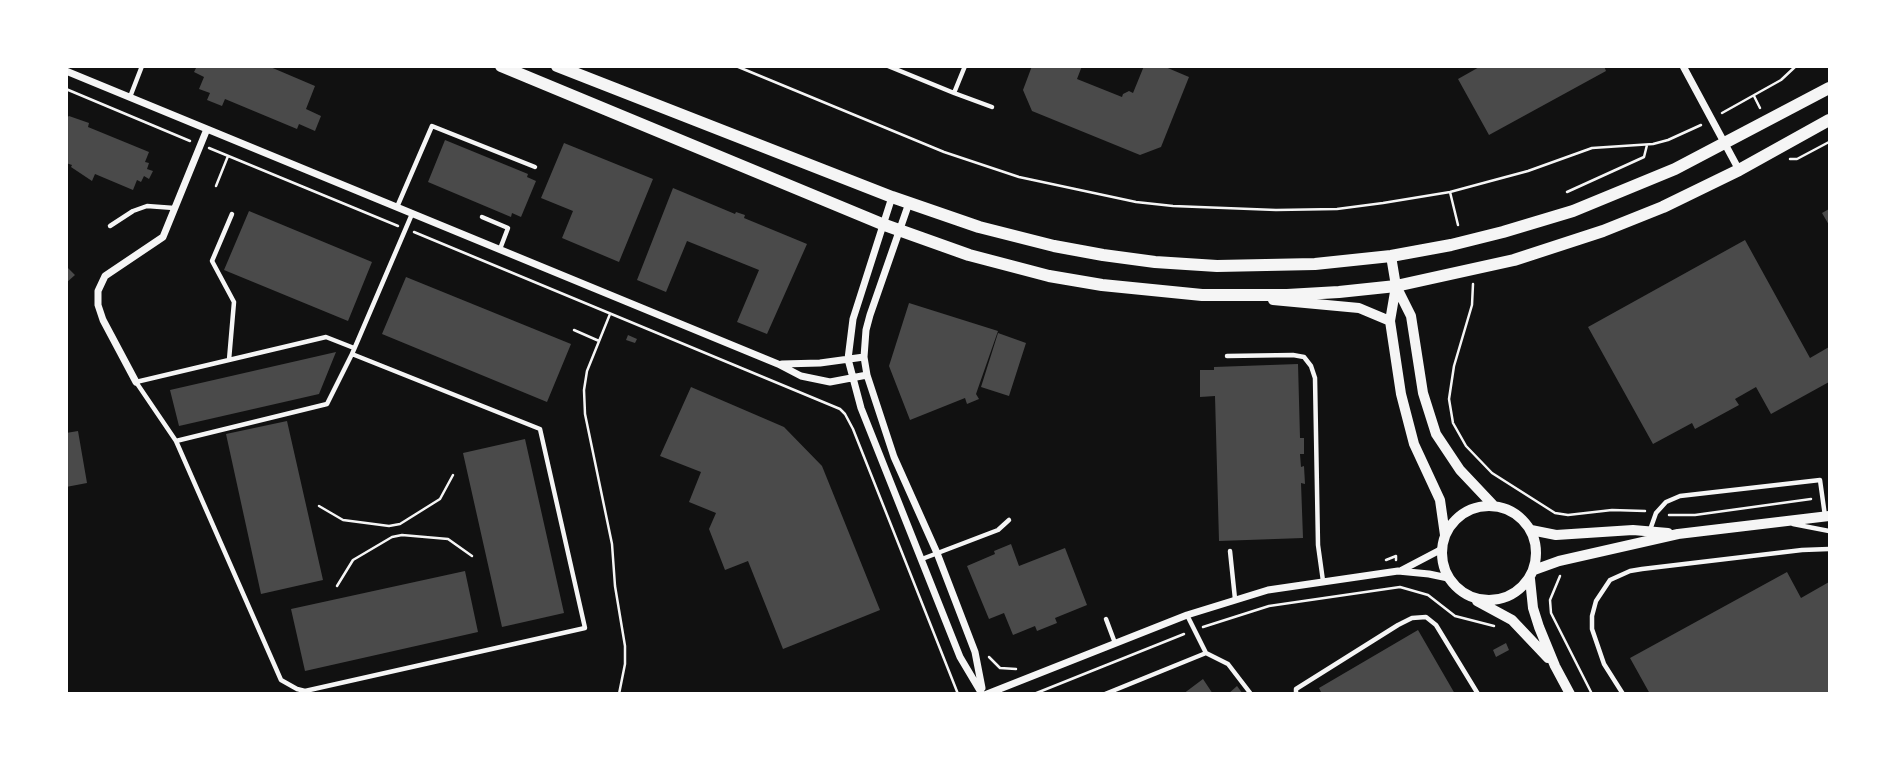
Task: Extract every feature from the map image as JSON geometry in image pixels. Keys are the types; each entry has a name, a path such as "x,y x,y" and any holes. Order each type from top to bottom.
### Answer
{"main road":[{"path":"501,66 882,224 969,255 1049,276 1155,292 1236,296 1339,292 1396,286 1469,271 1554,248 1663,207 1739,170 1829,120"},
{"path":"557,66 892,197 979,227 1054,246 1155,262 1265,267 1391,256 1451,245 1573,211 1675,169 1829,88"}],"street":[{"path":"1683,66 1739,170"},
{"path":"66,71 808,378 831,382 867,375"},
{"path":"136,382 103,320 98,305 98,291 105,276 163,237 207,129"},
{"path":"892,197 853,319 848,359 851,379 960,657 984,694"},
{"path":"909,203 870,315 864,357 867,375 894,457 937,553 975,652 984,694"},
{"path":"1391,256 1396,286 1411,316 1423,393 1436,434 1460,470 1494,506"},
{"path":"1396,286 1390,321 1406,419 1423,467 1440,500 1445,535 1443,562 1448,578 1457,588 1512,620 1555,666"},
{"path":"1236,296 1359,308 1390,321"},
{"path":"778,364 798,365 864,357"},
{"path":"1445,535 1463,513 1483,506 1511,511 1531,530 1537,554 1532,574 1533,608 1555,666 1570,694"},
{"path":"1471,597 1483,601 1508,597 1518,592 1532,574 1559,561 1649,536 1827,516"},
{"path":"1531,530 1556,536 1633,530 1649,536"},
{"path":"1398,571 1442,549"},
{"path":"984,694 1187,615 1268,590 1398,571 1429,573 1448,578"}],"lane":[{"path":"131,97 142,66"},
{"path":"888,66 992,107"},
{"path":"954,93 965,66"},
{"path":"397,207 432,126 535,167"},
{"path":"110,226 132,211 147,206 174,208"},
{"path":"176,441 327,404 352,354 413,213"},
{"path":"229,360 234,302 212,261 232,214"},
{"path":"482,218 508,228 500,249"},
{"path":"352,354 540,429 585,628 305,691 281,680 176,441 136,382 326,337 354,348"},
{"path":"1227,356 1293,355 1304,357 1311,366 1315,378 1318,545 1323,581"},
{"path":"1649,536 1656,513 1666,502 1680,496 1820,480 1827,516"},
{"path":"921,559 998,530 1009,520"},
{"path":"1782,521 1829,531"},
{"path":"1623,694 1604,664 1592,629 1596,601 1610,580 1642,569 1802,550 1829,550"},
{"path":"1230,551 1235,599"},
{"path":"1187,615 1206,653 1228,664 1251,694"},
{"path":"1296,694 1296,689 1398,625 1412,618 1426,617 1436,625 1478,694"},
{"path":"1105,619 1115,644"},
{"path":"1105,694 1206,653"}],"path":[{"path":"736,66 944,152 1019,177 1136,202 1218,209 1337,209 1450,192 1528,171 1592,148 1668,140 1781,80 1796,66"},
{"path":"66,89 832,405 845,414 958,694"},
{"path":"1567,192 1644,158 1647,144"},
{"path":"216,186 228,156"},
{"path":"1450,192 1458,225"},
{"path":"1472,281 1472,305 1454,366 1449,399 1454,423 1466,446 1492,473 1555,513 1568,515 1630,510 1695,515 1823,498"},
{"path":"610,314 587,371 584,390 585,414 612,544 615,586 625,646 625,664 619,694"},
{"path":"574,330 599,341"},
{"path":"319,506 343,520 389,526 400,524 440,499 453,475"},
{"path":"400,524 402,535"},
{"path":"389,526 392,537"},
{"path":"337,586 353,560 392,537 402,535 448,539 472,556"},
{"path":"1559,561 1560,576 1550,600 1554,621 1592,694"},
{"path":"985,648 996,666 1006,670 1024,665 1034,693 1195,630 1269,607 1400,587 1428,595 1455,616 1469,621 1495,626 1512,620"},
{"path":"1533,608 1550,600"}],"building":[{"path":"197,66 268,66 315,86 306,109 321,116 315,131 299,124 297,129 225,99 222,106 207,100 210,93 199,89 204,77 194,72"},
{"path":"1032,66 1082,66 1077,79 1122,97 1129,91 1133,93 1144,66 1163,66 1189,77 1161,147 1140,155 1032,111 1023,90"},
{"path":"1481,66 1604,66 1606,71 1489,135 1458,79"},
{"path":"69,116 89,123 88,127 149,152 145,162 149,163 147,169 153,171 149,179 144,176 141,182 137,180 133,190 95,174 92,181 71,167 72,165 66,163 66,118"},
{"path":"445,140 528,174 527,177 536,181 521,217 512,213 511,217 428,182"},
{"path":"564,143 653,179 619,262 562,238 573,211 541,198"},
{"path":"673,188 735,214 745,215 744,218 807,244 767,334 737,322 759,270 687,241 666,292 637,280"},
{"path":"1829,209 1829,225 1822,213"},
{"path":"249,211 372,262 348,321 224,270"},
{"path":"1745,240 1810,358 1829,347 1829,382 1771,414 1756,387 1735,399 1739,405 1695,429 1692,423 1653,444 1588,327"},
{"path":"66,266 75,275 66,283"},
{"path":"406,277 571,344 547,402 382,334"},
{"path":"909,303 998,331 976,394 979,399 967,404 965,398 910,420 889,366"},
{"path":"998,333 1026,343 1009,396 981,387"},
{"path":"628,335 637,339 635,343 626,340"},
{"path":"336,352 319,394 179,426 170,390"},
{"path":"1298,364 1300,438 1304,438 1304,454 1300,454 1305,484 1301,483 1303,538 1219,541 1215,396 1200,397 1200,370 1214,370 1214,367"},
{"path":"691,387 784,427 822,466 880,610 783,649 748,561 725,570 709,529 716,513 689,502 701,472 660,456"},
{"path":"287,421 323,580 261,594 226,434"},
{"path":"78,431 87,483 66,487 66,433"},
{"path":"525,439 564,613 502,627 463,453"},
{"path":"1011,544 1019,566 1065,548 1087,605 1055,618 1057,623 1037,631 1035,626 1013,635 1004,613 989,619 967,566"},
{"path":"465,571 478,632 305,671 291,609"},
{"path":"1787,572 1801,598 1829,582 1829,694 1650,694 1630,658"},
{"path":"1418,630 1455,694 1322,694 1319,688"},
{"path":"1506,643 1509,650 1496,657 1493,650"},
{"path":"1203,679 1213,694 1183,694"},
{"path":"1237,686 1243,694 1228,694"}]}
